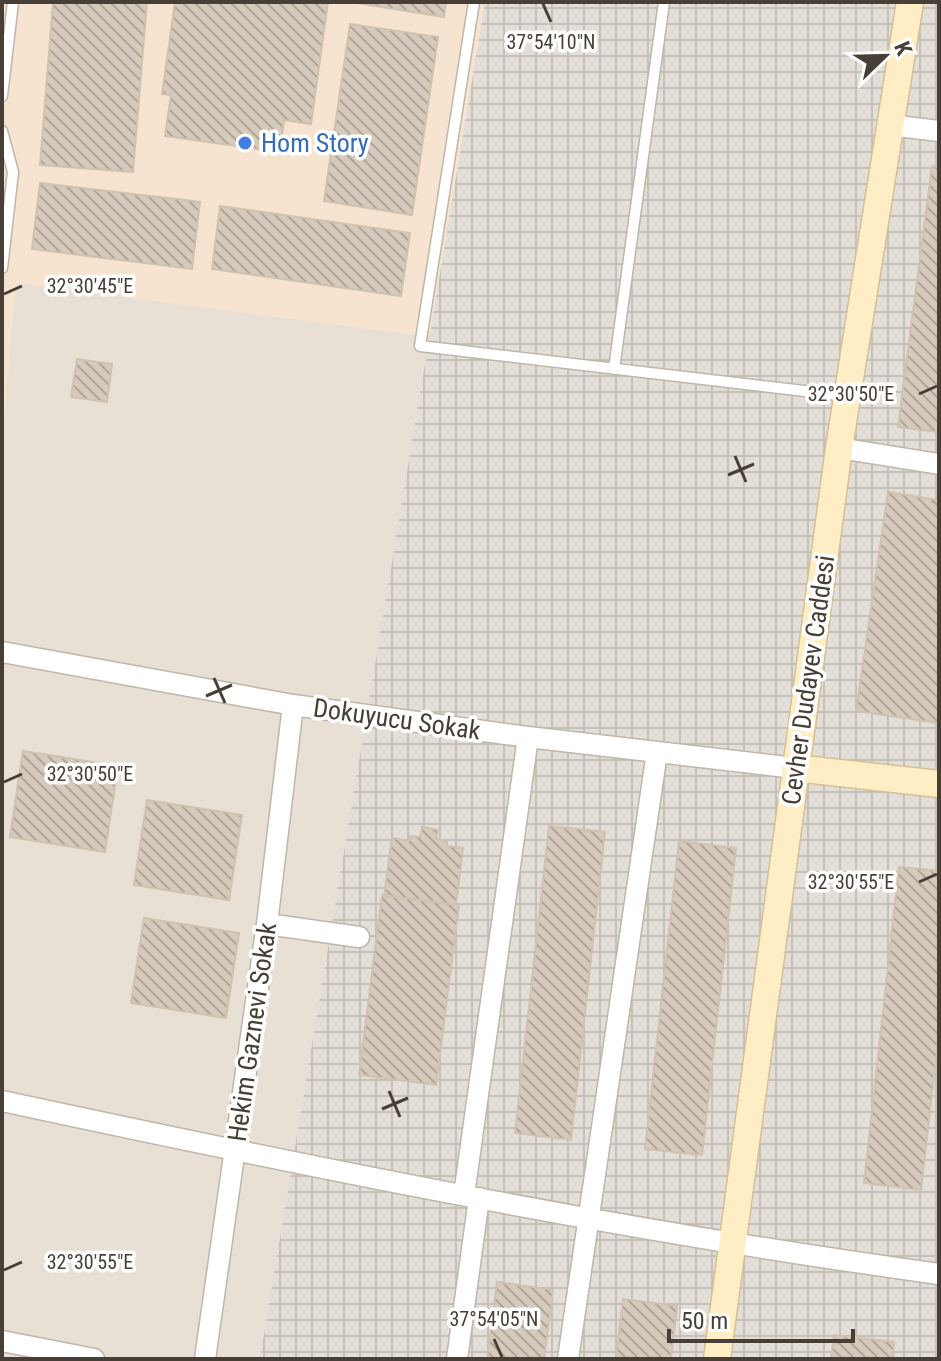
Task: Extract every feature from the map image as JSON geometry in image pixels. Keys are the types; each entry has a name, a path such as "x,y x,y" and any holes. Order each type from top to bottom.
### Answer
{"street":[{"name":"Cevher Dudayev Caddesi","path":"717,1359 839,448 910,2"},
{"path":"889,125 939,131"},
{"path":"839,448 939,464"},
{"name":"Dokuyucu Sokak","path":"2,652 293,705 528,737 795,768"},
{"name":"Hekim Gaznevi Sokak","path":"205,1359 267,924 293,705"},
{"path":"457,1359 472,1196 528,737"},
{"path":"568,1359 657,752"},
{"path":"795,768 939,784"},
{"path":"267,924 359,937"},
{"path":"2,1101 236,1152 731,1246 939,1274"},
{"path":"2,1341 94,1359"}],"lane":[{"path":"2,96 13,2"},
{"path":"474,2 420,346 847,396"},
{"path":"614,369 664,2"},
{"path":"2,134 13,172 2,268"}],"shaded area":[{"path":"2,2 939,2 939,1359 2,1359"},
{"name":"Hom Story","path":"2,2 485,2 430,337 16,283 2,444"},
{"path":"485,2 939,2 939,1359 260,1359"}],"building":[{"path":"53,2 147,2 133,172 40,165"},
{"path":"175,2 328,2 311,124 284,120 280,152 165,136 171,95 162,94"},
{"path":"351,2 446,2 444,17"},
{"path":"350,24 438,37 412,215 324,201"},
{"path":"932,166 939,167 939,432 898,427"},
{"path":"40,183 200,202 192,269 32,249"},
{"path":"220,206 410,233 401,296 212,269"},
{"path":"77,359 112,364 107,402 71,397"},
{"path":"888,492 939,500 939,723 856,711"},
{"path":"23,751 118,766 105,852 10,837"},
{"path":"147,800 242,815 229,900 134,885"},
{"path":"549,826 605,832 571,1140 515,1133"},
{"path":"422,827 438,830 436,839 447,841 447,846 463,848 456,905 384,896 392,838 409,841 410,836 420,837"},
{"path":"679,841 736,848 702,1155 645,1149"},
{"path":"899,867 939,871 939,1032 921,1190 864,1183"},
{"path":"382,895 459,905 436,1085 359,1075"},
{"path":"144,918 239,933 226,1018 131,1003"},
{"path":"497,1282 553,1290 544,1359 487,1359"},
{"path":"623,1299 677,1306 671,1359 616,1359"},
{"path":"834,1335 894,1342 893,1359 831,1359"}],"place":[{"name":"Hom Story","path":"245,143"}]}
